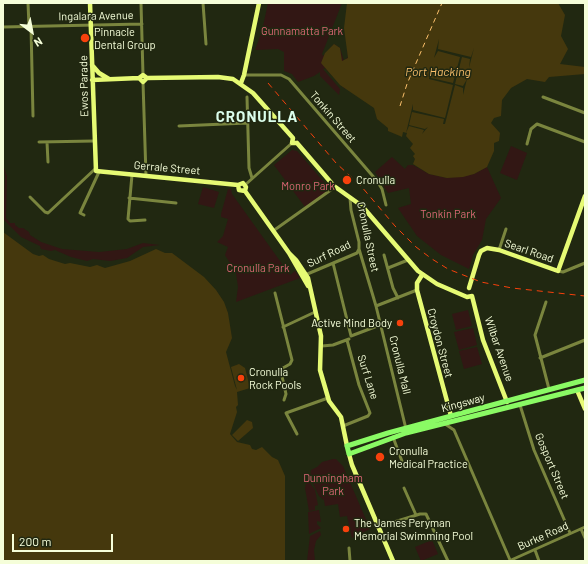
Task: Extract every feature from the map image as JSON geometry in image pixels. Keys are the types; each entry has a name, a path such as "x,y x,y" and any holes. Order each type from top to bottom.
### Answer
{"main road":[{"name":"Kingsway","path":"347,446 585,380"},
{"name":"Kingsway","path":"349,454 393,437 585,388"},
{"path":"549,390 551,396"},
{"name":"Wilbar Avenue","path":"507,402 509,408"},
{"path":"434,426 451,416 468,418"},
{"path":"359,443 359,448 365,448"},
{"path":"347,446 349,454"}],"street":[{"path":"28,3 33,116"},
{"name":"Ewos Parade","path":"90,3 94,141 97,171"},
{"path":"141,3 146,177"},
{"path":"203,3 206,44"},
{"path":"92,80 218,77 233,79 241,83 259,3"},
{"name":"Ingalara Avenue","path":"3,27 142,24"},
{"path":"92,65 97,71 108,79"},
{"name":"Tonkin Street","path":"244,75 281,75 289,79 377,181 382,189 386,205"},
{"name":"Cronulla Street","path":"241,83 257,96 294,142 335,187 350,198 351,210 359,242 359,249 376,306"},
{"path":"247,97 249,168 252,178"},
{"path":"543,97 585,113"},
{"path":"179,126 247,124"},
{"path":"527,144 531,129 537,124 585,142"},
{"path":"39,142 94,141"},
{"path":"47,142 48,162"},
{"path":"294,142 245,184 245,191 305,275 320,332 322,346 320,366 328,398 340,415 347,446"},
{"path":"30,197 45,212 49,212 97,171"},
{"path":"84,215 80,213 97,171"},
{"name":"Gerrale Street","path":"97,171 132,176 238,185 242,183 245,184"},
{"path":"132,176 128,220 145,220"},
{"path":"238,185 239,190 245,191"},
{"path":"273,231 335,187"},
{"path":"558,271 585,196"},
{"path":"129,198 176,203"},
{"path":"350,198 362,206 420,273 456,292 464,293 468,297 472,296"},
{"path":"499,250 506,229"},
{"name":"Searl Road","path":"469,288 480,252 489,247 563,272 585,263"},
{"name":"Surf Road","path":"305,275 357,253 359,249"},
{"path":"384,255 398,298"},
{"path":"388,268 408,260"},
{"path":"333,263 351,336"},
{"path":"376,306 417,290 417,283 420,273"},
{"path":"464,293 469,288"},
{"name":"Wilbar Avenue","path":"469,288 472,291 483,340 507,402"},
{"name":"Croydon Street","path":"417,290 451,416"},
{"path":"275,294 292,360 290,364 281,370 286,394 284,400"},
{"path":"546,302 535,336 549,390"},
{"name":"Cronulla Mall","path":"376,306 406,429"},
{"path":"283,327 315,312"},
{"path":"322,346 333,345 347,340 351,336 380,325"},
{"name":"Surf Lane","path":"343,426 368,416 370,413 359,385 347,340"},
{"path":"540,358 585,340"},
{"path":"577,390 585,409"},
{"path":"297,434 286,413 328,398"},
{"name":"Gosport Street","path":"520,405 532,446 570,534"},
{"path":"455,421 454,430 510,561"},
{"path":"445,424 454,430"},
{"path":"393,437 403,464"},
{"path":"349,454 352,465 393,561"},
{"path":"404,488 416,515"},
{"path":"378,527 416,515 425,514 428,516 448,561"},
{"name":"Burke Road","path":"510,561 585,527"},
{"path":"581,529 585,538"},
{"path":"349,548 350,561"},
{"path":"535,550 540,561"}],"green space":[{"name":"Gunnamatta Park","path":"268,3 342,3 322,54 323,56 334,44 340,48 344,61 348,57 347,49 353,50 345,89 325,68 323,69 340,89 339,95 320,76 320,72 298,82 292,74 284,71 284,52 278,49 255,50 262,31"},
{"path":"511,146 527,153 517,180 500,173"},
{"name":"Monro Park","path":"292,150 297,151 330,189 305,207 274,165"},
{"name":"Tonkin Park","path":"392,157 405,169 408,165 413,165 429,174 447,178 474,174 487,167 501,198 486,219 482,240 473,255 469,269 441,255 417,236 398,208 411,204 409,188 388,193 375,172"},
{"path":"3,164 7,176 6,218 10,223 15,223 15,225 19,228 23,228 29,232 30,235 41,242 62,249 99,252 127,249 143,243 160,245 143,247 127,258 110,261 93,259 87,261 71,257 55,250 51,251 41,249 40,246 21,237 3,219 5,176"},
{"path":"203,187 219,192 214,208 198,204"},
{"name":"Cronulla Park","path":"228,189 231,189 232,194 290,275 295,271 300,278 236,302 238,287 236,273 225,255 228,247 217,242 223,236 228,219 221,217 221,214"},
{"path":"468,310 472,326 456,330 452,314"},
{"path":"473,328 477,345 459,350 454,332"},
{"path":"477,347 482,364 464,369 459,351"},
{"name":"Dunningham Park","path":"336,459 343,466 370,529 352,538 347,516 340,517 338,504 325,506 324,500 319,496 310,477 311,470 322,462"},
{"path":"307,479 315,490 318,505 315,506 315,510 309,511 305,488"},
{"path":"319,510 321,522 317,521 317,524 321,528 309,534 308,512"},
{"path":"320,531 321,535 316,541 314,550 315,561 307,561 310,536"},
{"path":"432,540 438,554 421,561 415,547"}],"water":[{"name":"Port Hacking","path":"347,3 558,3 565,15 561,36 568,49 560,64 585,67 585,74 549,77 545,82 527,79 511,88 502,100 501,116 494,118 491,123 500,133 499,141 494,143 494,151 487,167 474,174 463,177 447,178 429,174 413,164 415,159 413,156 415,154 410,148 413,144 406,136 407,133 403,132 402,137 388,131 388,128 377,119 374,108 340,85 321,63 325,53 334,44 340,48 342,61 348,58 344,28"},
{"path":"3,232 33,254 39,256 43,255 49,259 65,264 70,263 90,267 97,265 105,268 130,261 156,249 165,253 172,253 204,277 216,290 224,302 228,313 232,338 226,352 235,386 237,390 231,367 239,364 245,368 250,388 237,392 237,412 230,434 237,442 250,445 252,449 256,450 262,447 272,457 278,460 285,476 285,561 3,561"},
{"name":"Cronulla Rock Pools","path":"247,420 252,422 253,428 238,441 232,435"}],"pier":[{"path":"439,39 438,49 471,57 474,48 469,68 470,59 462,57 455,84 463,86 467,79 463,95 463,88 455,85 445,124 443,124 444,119 412,112 409,125 425,129 428,127 422,134 424,130 409,126 406,133 413,104 413,110 445,118 453,85 429,79 431,70 431,78 453,83 460,57 438,51 434,58"}],"ferry route":[{"path":"400,106 407,84 442,3"}],"railway":[{"path":"268,83 336,163 361,186 395,226 416,247 432,259 448,269 481,282 512,288 585,296"}],"place":[{"name":"Pinnacle Dental Group","path":"85,38"},
{"name":"Cronulla","path":"347,180"},
{"name":"Active Mind Body","path":"400,323"},
{"name":"Cronulla Rock Pools","path":"241,378"},
{"name":"Cronulla Medical Practice","path":"380,457"},
{"name":"The James Peryman Memorial Swimming Pool","path":"346,529"}],"district":[{"name":"CRONULLA","path":"257,117"}]}
